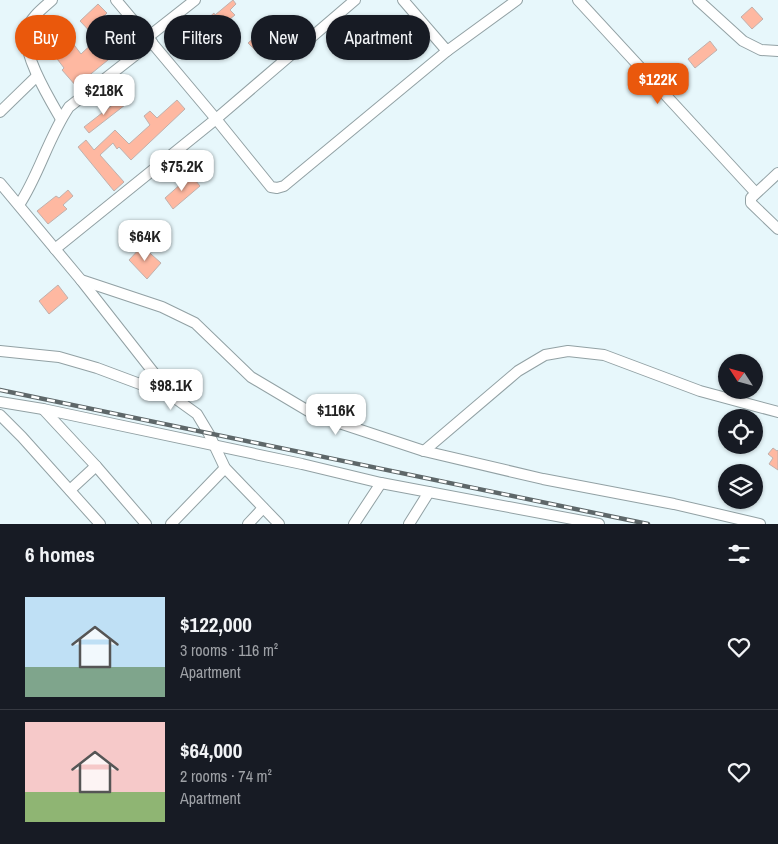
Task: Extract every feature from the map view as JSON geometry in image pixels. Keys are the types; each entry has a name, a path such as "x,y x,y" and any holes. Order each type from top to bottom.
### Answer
{"street":[{"path":"52,0 37,13 27,28 25,39 37,76 61,119"},
{"path":"116,0 129,15"},
{"path":"154,36 195,0"},
{"path":"55,249 216,119 356,0"},
{"path":"403,0 448,51"},
{"path":"154,44 271,187 277,188 284,186 448,51 517,0"},
{"path":"578,0 755,192"},
{"path":"698,0 743,41 761,50 778,51"},
{"path":"19,205 27,193 61,119 69,107 125,60"},
{"path":"0,112 37,76"},
{"path":"778,172 755,192 751,198 752,203 778,229"},
{"path":"0,183 81,280 172,396"},
{"path":"81,280 162,307 195,323 251,377 315,415 424,451 543,479 674,504 760,524"},
{"path":"0,351 59,357 97,368 172,396 197,414 225,468 279,524"},
{"path":"424,451 518,371 545,355 568,351 604,355 700,392 778,412"},
{"path":"0,402 43,409 381,483 599,524"},
{"path":"43,409 146,524"},
{"path":"0,415 100,524"},
{"path":"70,490 96,466"},
{"path":"171,524 225,468"},
{"path":"354,524 381,483"},
{"path":"409,524 429,492"},
{"path":"248,524 263,508"}],"building":[{"path":"233,0 236,4 230,10 235,15 215,15"},
{"path":"98,4 107,13 105,15 86,15"},
{"path":"752,7 763,19 752,29 741,17"},
{"path":"86,15 86,27 80,21"},
{"path":"710,41 717,50 695,68 688,59"},
{"path":"76,47 81,54 86,49 86,60 108,60 76,86 62,70 64,68 58,60 76,60"},
{"path":"120,99 125,105 89,133 84,127"},
{"path":"177,100 185,109 131,160 119,147 117,149 113,143 100,155 124,182 114,191 78,147 86,140 94,150 115,130 129,144 150,125 144,116 150,111 157,118"},
{"path":"191,175 200,186 173,209 165,198"},
{"path":"68,190 73,196 63,205 67,209 48,224 37,211 56,196 59,198"},
{"path":"142,246 161,263 147,279 129,260"},
{"path":"58,285 68,298 49,314 39,301"},
{"path":"773,448 778,450 778,470 769,464 773,458 768,454"}],"railway":[{"path":"0,390 648,524"}]}
